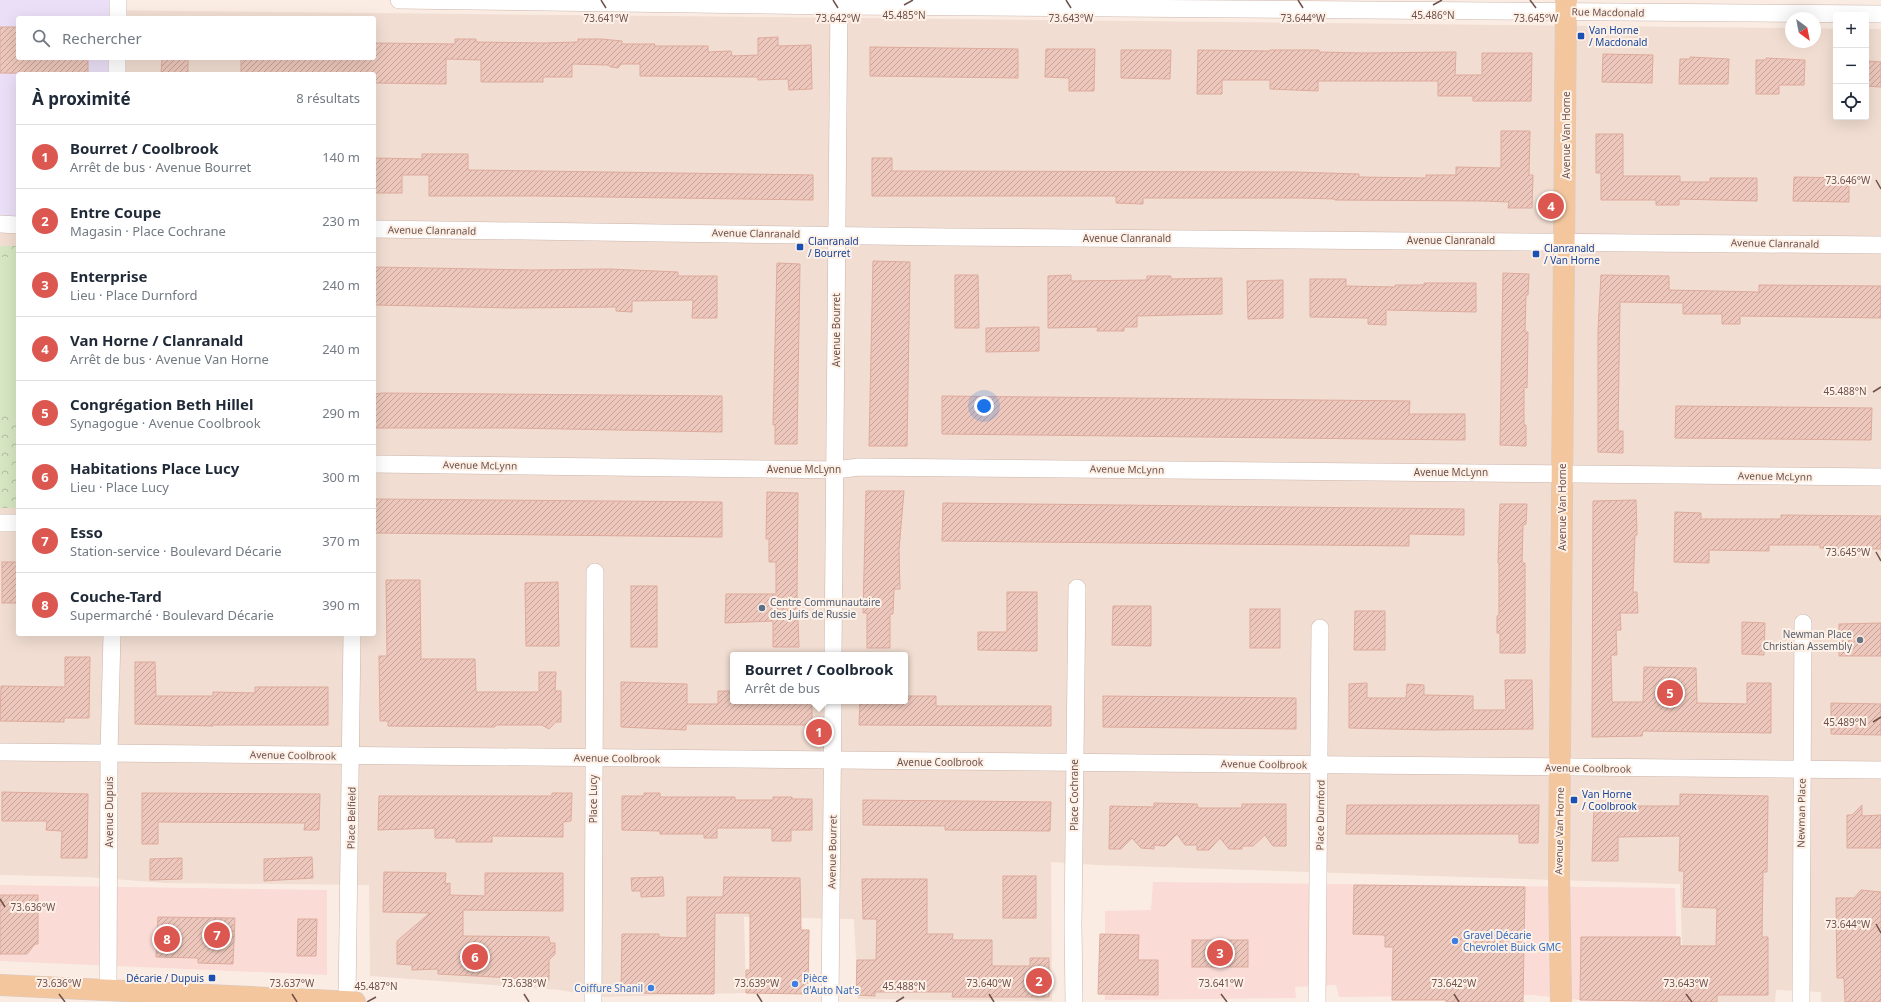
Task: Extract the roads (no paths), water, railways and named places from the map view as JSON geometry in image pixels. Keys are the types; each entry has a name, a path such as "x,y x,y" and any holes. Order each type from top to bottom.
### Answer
{"main road":[{"name":"Avenue Van Horne","path":"1560,1002 1559,875 1566,6"},
{"path":"0,985 355,1002"}],"street":[{"path":"118,0 118,16"},
{"name":"Rue Macdonald","path":"399,0 1566,6 1881,14"},
{"name":"Avenue Bourret","path":"833,652 836,470 839,3"},
{"path":"117,60 117,72"},
{"path":"0,224 16,225"},
{"name":"Avenue Clanranald","path":"376,229 955,237 1881,244"},
{"name":"Avenue McLynn","path":"376,464 836,470 859,467 1881,477"},
{"path":"0,523 16,523"},
{"name":"Place Lucy","path":"593,1002 595,572"},
{"name":"Place Cochrane","path":"1074,1002 1076,588"},
{"name":"Newman Place","path":"1801,1002 1803,623"},
{"name":"Place Durnford","path":"1317,1002 1320,628"},
{"name":"Avenue Dupuis","path":"108,989 109,753 112,636"},
{"name":"Place Belfield","path":"347,1002 352,636"},
{"name":"Avenue Bourret","path":"830,1002 833,704"},
{"name":"Avenue Coolbrook","path":"0,752 1881,770"}],"place":[{"name":"Van Horne / Macdonald","path":"1581,36"},
{"name":"Van Horne / Clanranald","path":"1551,206"},
{"name":"Clanranald / Bourret","path":"800,247"},
{"name":"Clanranald / Van Horne","path":"1536,254"},
{"name":"Centre Communautaire des Juifs de Russie","path":"762,608"},
{"name":"Newman Place Christian Assembly","path":"1860,640"},
{"name":"Congrégation Beth Hillel","path":"1670,693"},
{"name":"Bourret / Coolbrook","path":"819,732"},
{"name":"Van Horne / Coolbrook","path":"1574,800"},
{"name":"Esso","path":"217,935"},
{"name":"Couche-Tard","path":"167,939"},
{"name":"Gravel Décarie Chevrolet Buick GMC","path":"1455,941"},
{"name":"Enterprise","path":"1220,953"},
{"name":"Habitations Place Lucy","path":"475,957"},
{"name":"Décarie / Dupuis","path":"212,978"},
{"name":"Entre Coupe","path":"1039,981"},
{"name":"Pièce d'Auto Nat's","path":"795,984"},
{"name":"Coiffure Shanil","path":"651,988"}]}
